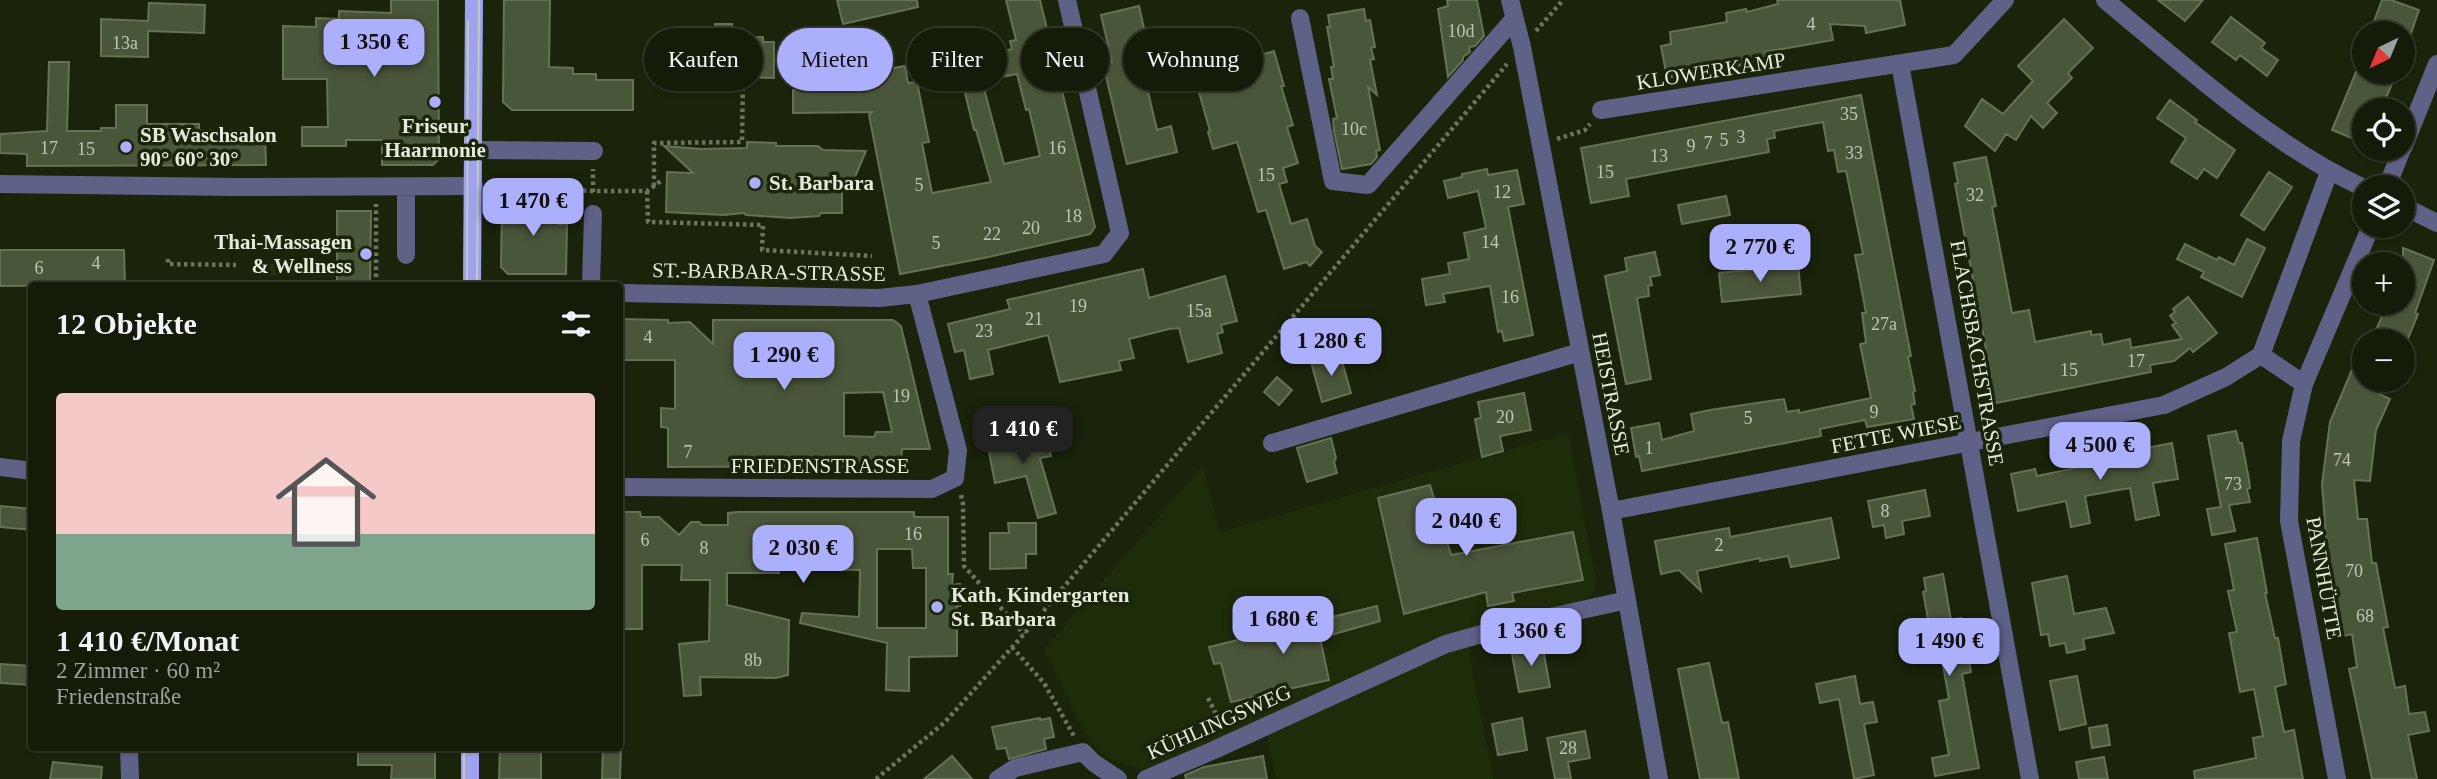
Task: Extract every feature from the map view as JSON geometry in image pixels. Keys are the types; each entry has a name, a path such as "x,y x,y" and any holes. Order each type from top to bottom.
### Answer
{"main road":[{"path":"472,282 474,0"},
{"path":"470,751 470,779"}],"street":[{"name":"ST.-BARBARA-STRASSE","path":"623,293 879,298 917,294 1104,254 1121,233 1067,0"},
{"name":"HEISTRASSE","path":"1510,0 1522,47 1611,511 1659,779"},
{"path":"1900,64 1954,55 2005,0"},
{"path":"2105,0 2234,105 2329,172 2352,183"},
{"path":"1300,18 1333,181 1368,185 1514,19"},
{"name":"KLOWERKAMP","path":"1601,110 1900,64"},
{"name":"FLACHSBACHSTRASSE","path":"1900,64 2030,779"},
{"path":"2415,118 2437,64"},
{"path":"473,150 594,151"},
{"path":"2304,384 2261,355 2329,172"},
{"path":"0,184 474,186"},
{"path":"406,187 406,255"},
{"path":"2415,212 2437,223"},
{"path":"591,282 593,214"},
{"name":"PANNHÜTTE","path":"2337,779 2288,521 2291,441 2304,384 2366,238"},
{"path":"917,294 958,450 956,478"},
{"path":"1272,443 1580,352"},
{"name":"FETTE WIESE","path":"1611,511 2164,405 2226,377 2261,355"},
{"path":"0,467 28,470"},
{"name":"FRIEDENSTRASSE","path":"623,487 932,489 956,478"},
{"name":"KÜHLINGSWEG","path":"1146,779 1446,644 1510,626 1627,600"},
{"path":"130,751 130,779"},
{"path":"998,779 1015,768 1083,752 1118,779"}],"path":[{"path":"876,779 945,722 1024,634 1563,0"},
{"path":"654,186 653,143 741,142 743,91"},
{"path":"1540,144 1585,130 1601,110"},
{"path":"593,214 594,151"},
{"path":"474,186 647,191 662,181"},
{"path":"647,191 648,222 762,225 762,250 872,256"},
{"path":"373,282 376,204"},
{"path":"168,259 168,264 236,265"},
{"path":"956,478 963,504 964,566 1024,634"},
{"path":"1012,647 1044,682 1083,752"},
{"path":"1208,698 1230,743"}],"shaded area":[{"path":"337,263 337,277 249,274 252,264"},
{"path":"1568,433 1596,580 1593,593 1581,601 1465,632 1493,779 1276,779 1267,733 1145,768 1125,765 1109,758 1096,748 1085,734 1044,650 1203,465 1220,532"}],"building":[{"path":"391,0 438,0 439,159 433,165 382,165 382,140 346,140 346,146 302,146 302,127 328,127 327,79 283,79 283,26 316,27 316,18 339,19 339,11 391,13"},
{"path":"504,0 550,0 549,67 573,68 573,74 596,74 596,80 633,80 633,110 512,110 503,102"},
{"path":"837,0 917,0 918,7 843,24"},
{"path":"1006,0 1040,0 1047,28 1021,28 1021,90 1017,74 1007,76 1007,50 1012,49 1010,41 1016,40"},
{"path":"1447,0 1477,0 1484,36 1475,46 1469,47 1470,52 1448,77 1438,9 1448,6"},
{"path":"1777,0 1900,0 1905,25 1866,33 1865,26 1830,24 1833,40 1765,52 1766,60 1736,66 1735,62 1667,78 1661,46 1671,44 1670,32 1727,22 1726,13 1746,9 1747,12 1778,4"},
{"path":"2158,0 2203,0 2185,21"},
{"path":"2382,0 2391,0 2419,10 2415,22 2374,21"},
{"path":"149,3 205,5 204,33 148,31 148,57 101,56 101,19 148,21"},
{"path":"1139,6 1144,28 1123,28 1123,91 1148,91 1157,130 1171,126 1177,152 1127,164 1109,89 1109,63 1112,62 1109,28 1104,28 1101,15"},
{"path":"1364,9 1366,21 1370,20 1375,47 1371,48 1374,59 1370,60 1377,95 1368,87 1380,150 1376,151 1377,157 1371,164 1342,169 1334,131 1333,119 1337,118 1329,79 1333,79 1331,67 1334,67 1327,27 1330,27 1328,15"},
{"path":"2231,17 2265,43 2261,48 2278,60 2267,76 2240,55 2236,60 2212,42"},
{"path":"2064,19 2093,48 2068,73 2072,78 2047,103 2057,113 2043,128 2031,116 2016,140 2006,134 1995,151 1965,126 1982,99 2003,114 2033,81 2018,66"},
{"path":"715,24 732,24 732,28 715,28"},
{"path":"763,42 774,42 774,78 763,78"},
{"path":"1274,51 1293,125 1287,127 1298,163 1283,168 1287,182 1279,184 1291,224 1307,219 1315,246 1322,252 1310,266 1306,262 1284,269 1266,210 1258,212 1237,142 1213,149 1199,91 1263,91 1263,54"},
{"path":"49,62 69,62 67,131 116,128 116,105 147,105 147,124 199,124 199,130 265,130 266,165 27,166 27,154 0,153 0,134 47,131"},
{"path":"905,66 907,91 919,91 929,142 922,143 932,193 991,182 965,91 985,91 1004,164 1040,156 1029,109 1026,110 1021,91 1062,91 1095,227 1090,234 900,274 869,115 872,112 793,113 793,91 893,91 893,68"},
{"path":"2352,82 2352,84 2392,84 2386,98 2352,98 2352,138 2332,130"},
{"path":"1861,95 1911,356 1908,357 1915,391 1915,404 1911,405 1914,419 1867,427 1865,420 1820,429 1821,436 1642,471 1639,456 1636,457 1631,428 1659,423 1662,440 1694,431 1691,414 1710,410 1784,399 1787,412 1799,410 1799,413 1871,398 1860,344 1866,343 1862,313 1866,313 1855,255 1863,254 1846,171 1838,172 1834,150 1828,151 1823,122 1774,131 1775,138 1767,139 1769,152 1626,179 1629,196 1591,203 1581,148"},
{"path":"2170,100 2197,120 2195,122 2235,150 2217,178 2204,169 2197,179 2171,162 2186,138 2157,118"},
{"name":"St. Barbara","path":"747,142 776,143 776,146 818,146 823,150 866,151 850,189 842,185 842,213 790,218 744,213 724,215 666,212 667,172 693,173 664,146 701,149 747,148"},
{"path":"1986,157 1996,206 1992,207 2012,313 2029,310 2035,342 2091,331 2091,335 2101,334 2103,345 2130,339 2131,348 2182,339 2172,325 2176,323 2170,316 2175,312 2173,309 2188,297 2217,333 2193,352 2190,348 2174,361 2150,365 2151,372 1996,403 1994,394 1991,394 1988,376 1991,376 1955,184 1958,183 1954,163"},
{"path":"1487,169 1488,175 1517,170 1524,204 1508,207 1533,335 1504,341 1502,331 1498,332 1490,286 1443,294 1445,302 1426,305 1422,279 1450,274 1448,263 1469,259 1464,233 1486,228 1478,191 1448,198 1444,181"},
{"path":"2269,172 2292,187 2264,230 2241,215"},
{"path":"1726,196 1730,215 1682,224 1678,205"},
{"path":"508,199 558,200 558,224 567,224 566,274 508,274 501,267 502,205"},
{"path":"337,211 371,211 370,282 337,282"},
{"path":"2247,239 2265,248 2242,297 2201,277 2204,272 2177,259 2185,244 2217,260 2219,257 2234,265"},
{"path":"0,250 124,250 125,282 28,282 28,286 0,286"},
{"path":"1655,252 1660,275 1650,277 1652,285 1648,286 1649,296 1637,298 1651,379 1626,384 1605,276 1627,271 1625,258"},
{"path":"2415,253 2434,260 2415,313"},
{"path":"1798,265 1801,294 1722,302 1719,273"},
{"path":"1143,269 1149,298 1225,276 1237,321 1221,325 1223,332 1217,334 1222,353 1188,362 1179,328 1169,329 1129,339 1134,358 1119,361 1121,370 1060,382 1048,335 988,350 993,374 970,379 964,350 955,352 948,324 1010,309 1007,300"},
{"path":"2418,314 2412,329 2376,329 2383,315"},
{"path":"623,319 690,322 713,344 713,320 893,320 901,326 930,449 902,449 901,466 668,467 668,428 661,427 661,408 675,409 675,360 623,360","holes":["883,392 892,432 876,432 874,437 844,436 844,393"]},
{"path":"1340,354 1351,393 1322,402 1311,362"},
{"path":"2352,370 2352,392 2375,392 2390,399 2376,430 2370,481 2354,480 2358,519 2367,519 2372,563 2376,563 2388,627 2383,628 2395,688 2405,686 2409,714 2425,712 2429,731 2408,735 2417,779 2372,779 2349,669 2357,667 2352,634 2343,636 2327,549 2322,484 2330,422"},
{"path":"1277,377 1292,390 1279,405 1264,392"},
{"path":"1524,393 1531,430 1500,436 1503,451 1482,457 1475,419 1481,418 1478,402"},
{"path":"1014,431 1016,440 1045,433 1051,456 1040,458 1056,513 1038,518 1026,476 995,483 986,437"},
{"path":"2236,431 2239,443 2242,443 2250,502 2229,505 2235,531 2212,535 2207,509 2221,507 2208,436"},
{"path":"1331,438 1337,473 1307,482 1297,448"},
{"path":"2172,443 2178,479 2153,483 2159,515 2136,520 2130,488 2085,496 2090,523 2071,527 2066,501 2018,511 2011,474 2035,469 2037,476 2076,468 2075,462"},
{"path":"1430,485 1451,555 1573,532 1583,580 1512,593 1514,601 1488,606 1486,592 1404,614 1378,498"},
{"path":"1925,490 1930,516 1902,521 1904,534 1886,538 1884,525 1873,527 1868,501"},
{"path":"0,506 28,509 28,530 0,527"},
{"path":"623,512 640,512 641,517 659,517 679,535 691,522 699,522 702,525 728,525 728,513 738,512 914,512 914,517 948,517 948,574 953,574 952,585 960,584 957,656 909,657 909,691 886,690 887,643 800,623 802,613 859,617 860,570 779,569 779,573 727,573 727,605 789,620 788,675 776,678 700,677 701,695 684,696 679,644 709,641 710,580 681,580 682,565 642,565 642,629 623,629","holes":["877,549 912,549 913,568 926,568 926,628 877,628"]},
{"path":"1831,518 1839,558 1791,567 1788,556 1760,561 1760,558 1697,571 1701,591 1679,570 1661,574 1655,541 1729,528 1730,537"},
{"path":"1008,523 1036,523 1036,554 1026,554 1026,568 990,569 990,533 1009,533"},
{"path":"2257,538 2265,593 2275,638 2278,638 2286,684 2275,687 2284,732 2294,730 2303,779 2195,779 2194,771 2256,758 2253,738 2263,736 2254,689 2240,692 2229,633 2237,632 2228,591 2234,590 2225,544"},
{"path":"1943,574 1951,620 1961,618 1971,672 1962,674 1979,768 1935,776 1932,758 1949,755 1939,701 1949,699 1941,654 1921,658 1916,633 1930,630 1923,592 1926,591 1924,578"},
{"path":"2067,576 2074,614 2106,608 2114,633 2083,639 2085,649 2067,653 2065,643 2050,646 2048,634 2041,635 2032,583"},
{"path":"1377,606 1380,621 1320,638 1329,680 1231,702 1221,663 1214,664 1209,647"},
{"path":"1542,643 1550,687 1519,692 1511,649"},
{"path":"1709,663 1722,723 1728,722 1739,779 1700,779 1678,669"},
{"path":"0,664 28,666 28,685 0,683"},
{"path":"1855,676 1860,704 1873,702 1877,722 1864,724 1874,775 1854,779 1839,699 1820,703 1816,684"},
{"path":"2077,676 2086,724 2060,730 2050,681"},
{"path":"1050,718 1054,737 1044,739 1046,749 1009,759 1006,748 997,749 992,727"},
{"path":"1522,718 1527,750 1498,755 1492,724"},
{"path":"2107,725 2110,745 2092,748 2089,728"},
{"path":"1585,731 1590,758 1568,762 1571,779 1555,779 1547,738"},
{"path":"358,751 435,751 435,779 391,779 392,765 358,765"},
{"path":"500,751 541,751 541,779 499,779"},
{"path":"603,751 621,751 620,779 602,779"},
{"path":"952,756 972,779 924,779"},
{"path":"1263,756 1267,779 1186,779 1185,775 1204,767"},
{"path":"2104,757 2108,779 2079,779 2076,762"},
{"path":"53,762 102,767 101,779 50,779"}],"tram line":[{"path":"477,282 479,0"},
{"path":"467,282 468,21"},
{"path":"464,751 464,779"}],"place":[{"name":"Friseur Haarmonie","path":"435,102"},
{"name":"SB Waschsalon 90° 60° 30°","path":"126,147"},
{"name":"St. Barbara","path":"755,183"},
{"name":"Thai-Massagen & Wellness","path":"366,254"},
{"name":"Kath. Kindergarten St. Barbara","path":"937,607"}]}
